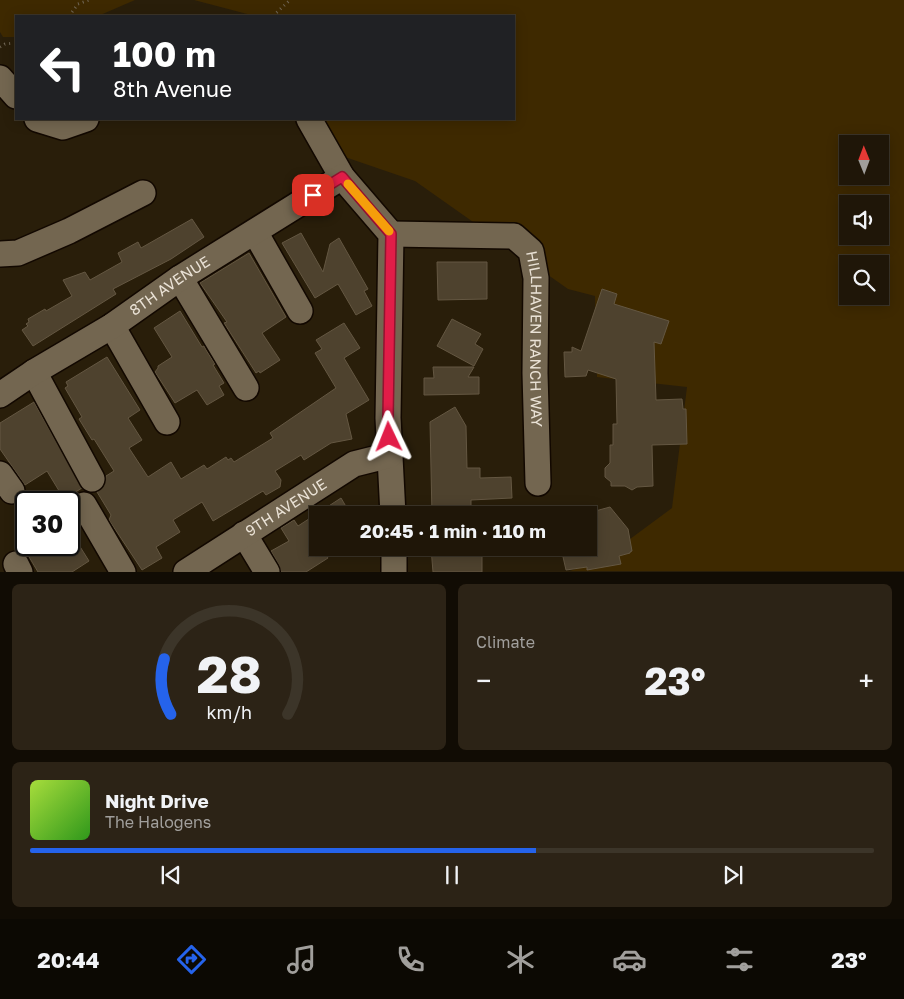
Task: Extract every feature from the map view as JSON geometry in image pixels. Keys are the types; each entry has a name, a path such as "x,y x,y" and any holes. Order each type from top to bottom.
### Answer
{"street":[{"path":"0,78 15,95"},
{"path":"40,120 63,127 83,120"},
{"path":"310,120 342,177 391,234 388,418 393,506"},
{"name":"8TH AVENUE","path":"0,395 34,372 112,326 180,278 342,177"},
{"path":"0,254 18,253 69,231 143,193"},
{"path":"255,232 300,310"},
{"name":"HILLHAVEN RANCH WAY","path":"391,234 514,236 531,251 536,278 535,373 538,483"},
{"path":"180,278 246,388"},
{"path":"112,326 167,422"},
{"path":"34,372 92,479"},
{"name":"9TH AVENUE","path":"186,572 202,550 244,534 354,464 390,455"},
{"path":"84,505 124,572"},
{"path":"244,534 267,572"},
{"path":"394,556 394,572"}],"path":[{"path":"70,15 78,4 88,0"},
{"path":"274,15 290,0"},
{"path":"0,47 5,44 15,43"}],"shaded area":[{"path":"0,0 135,0 100,15 15,15 15,37 3,37 0,32"},
{"path":"194,0 904,0 904,571 570,571 603,559 672,508 687,387 597,377 595,296 568,289 415,181 345,157 320,120 515,120 515,15 251,15"}],"building":[{"path":"192,219 204,237 171,259 113,289 116,294 33,346 22,330 28,326 26,324 29,322 28,319 72,296 63,280 85,272 90,280 122,262 118,253 138,242 141,248"},
{"path":"301,233 323,272 330,244 339,238 368,289 364,291 372,306 356,315 338,284 315,298 282,243"},
{"path":"249,253 286,317 262,333 280,360 260,373 259,371 256,373 224,323 227,322 200,283"},
{"path":"437,262 487,262 487,299 438,300"},
{"path":"602,289 617,294 614,304 669,321 661,344 654,342 656,400 682,399 683,409 686,409 687,444 652,445 653,486 637,487 632,490 625,486 611,486 611,482 605,477 605,468 610,463 610,445 613,445 613,424 617,424 616,379 588,370 586,376 565,377 564,352 572,352 572,347 581,351"},
{"path":"180,311 215,364 213,365 224,383 219,386 224,395 207,405 197,390 175,403 155,372 158,366 172,357 154,328"},
{"path":"452,319 481,334 475,344 483,349 474,366 437,346"},
{"path":"344,323 360,348 344,358 369,400 346,414 352,439 331,443 304,460 301,455 275,471 281,480 280,487 266,495 263,491 213,521 202,502 173,520 180,532 156,547 162,558 142,570 109,520 111,515 97,492 104,486 106,476 114,471 79,419 82,417 65,388 68,386 66,382 107,357 140,410 128,418 142,440 129,448 148,477 171,462 181,479 204,465 207,469 226,457 228,460 231,458 234,462 273,438 270,433 336,388 315,353 322,349 316,340"},
{"path":"433,367 474,367 468,377 479,377 479,394 424,395 424,378 434,378"},
{"path":"34,402 82,488 77,491 59,491 47,471 25,485 0,449 0,423"},
{"path":"455,407 466,426 467,468 480,468 480,478 511,477 512,498 471,500 471,506 432,506 430,422"},
{"path":"341,498 346,506 329,506"},
{"path":"610,507 628,529 632,551 619,556 621,564 587,570 587,567 566,570 563,556 597,556 597,511"},
{"path":"309,519 309,556 327,556 328,558 306,572 281,572 271,551 289,541 281,528 294,520 298,526"},
{"path":"80,547 89,561 72,572 38,572 29,556 80,556"},
{"path":"432,556 482,556 482,572 433,572"}],"slow traffic":[{"path":"348,184 389,231"}],"route":[{"path":"313,195 342,177 391,234 389,437"}]}
